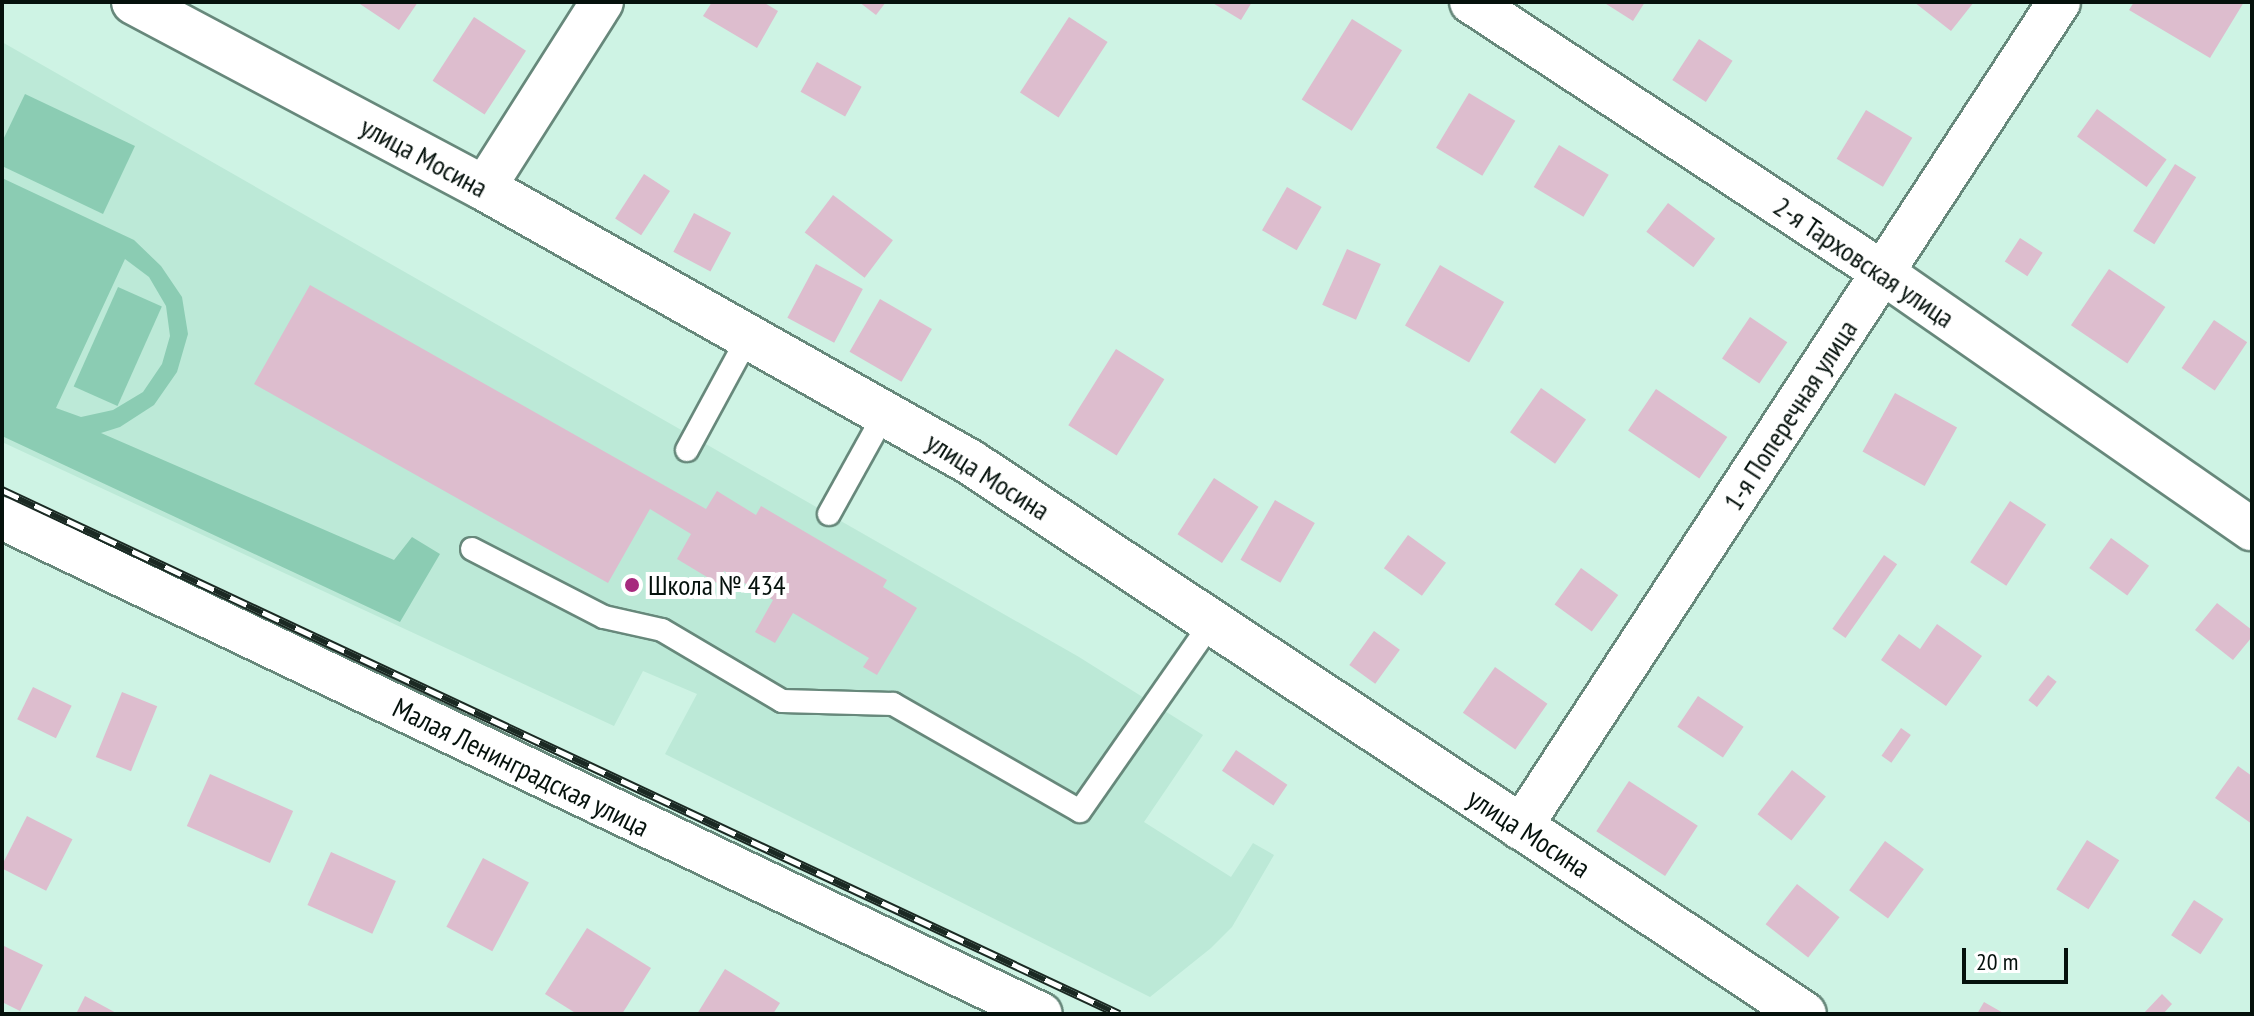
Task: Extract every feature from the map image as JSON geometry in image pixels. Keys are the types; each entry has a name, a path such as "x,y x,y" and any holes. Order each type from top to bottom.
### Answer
{"street":[{"name":"улица Мосина","path":"134,2 484,188 970,462 1804,1014"},
{"path":"484,188 602,2"},
{"name":"2-я Тарховская улица","path":"1471,2 1883,273 2252,529"},
{"name":"1-я Поперечная улица","path":"1520,828 2059,2"},
{"name":"Малая Ленинградская улица","path":"2,518 958,997 1041,1014"}],"lane":[{"path":"687,450 749,336"},
{"path":"829,514 885,413"},
{"path":"472,549 604,617 662,630 782,701 893,704 1080,811 1211,623"}],"shaded area":[{"name":"Школа № 434","path":"2,42 1079,657 1203,735 1144,822 1231,877 1253,843 1274,855 1232,927 1150,997 665,754 697,694 643,671 614,726 2,442"},
{"path":"25,94 135,146 103,214 2,166 2,142"},
{"path":"2,178 134,240 161,266 182,297 188,334 177,372 154,405 120,427 101,433 394,560 412,537 440,554 400,622 2,436","holes":["125,259 149,277 166,306 170,336 162,364 143,392 113,410 81,417 56,408"]},
{"path":"118,287 162,307 118,406 74,387"}],"building":[{"path":"357,2 418,2 399,30"},
{"path":"712,2 763,2 778,11 757,48 703,16"},
{"path":"859,2 886,2 876,15"},
{"path":"1211,2 1252,2 1241,20"},
{"path":"1603,2 1645,2 1633,21"},
{"path":"1914,2 1974,2 1951,31"},
{"path":"2134,2 2244,2 2210,58 2129,10"},
{"path":"474,17 526,51 485,115 433,81"},
{"path":"1069,17 1108,42 1059,118 1020,92"},
{"path":"1352,19 1402,50 1352,131 1302,100"},
{"path":"1699,39 1733,61 1706,102 1672,80"},
{"path":"817,62 862,87 845,116 801,92"},
{"path":"1469,93 1515,121 1482,176 1436,148"},
{"path":"2097,109 2167,160 2147,187 2077,137"},
{"path":"1866,110 1912,138 1883,187 1837,159"},
{"path":"1559,145 1609,175 1583,217 1534,187"},
{"path":"2175,164 2196,177 2154,244 2133,231"},
{"path":"644,174 670,191 641,235 615,218"},
{"path":"1287,187 1322,207 1297,250 1262,230"},
{"path":"833,195 893,240 865,278 805,233"},
{"path":"1668,203 1715,239 1693,267 1646,232"},
{"path":"694,213 731,233 710,272 673,252"},
{"path":"2020,238 2043,253 2027,276 2005,261"},
{"path":"1347,249 1381,264 1356,320 1322,305"},
{"path":"816,264 863,289 834,343 787,318"},
{"path":"1440,265 1504,302 1469,363 1405,326"},
{"path":"2109,269 2165,307 2127,363 2071,325"},
{"path":"310,285 706,509 717,491 756,515 761,506 887,580 883,587 917,608 877,675 863,667 869,658 793,613 775,643 755,632 773,600 724,571 717,583 677,559 691,534 650,509 608,583 254,384"},
{"path":"880,299 932,329 901,382 850,352"},
{"path":"1750,317 1787,342 1759,384 1722,358"},
{"path":"2214,320 2247,342 2215,390 2182,368"},
{"path":"1116,349 1164,379 1117,456 1068,425"},
{"path":"1541,388 1586,420 1555,464 1510,432"},
{"path":"1656,389 1727,437 1699,479 1628,430"},
{"path":"1895,393 1957,427 1925,486 1863,452"},
{"path":"1214,478 1258,507 1222,563 1178,534"},
{"path":"1275,500 1315,523 1280,583 1240,560"},
{"path":"2010,501 2046,524 2006,586 1970,562"},
{"path":"1408,535 1446,563 1422,596 1384,568"},
{"path":"2111,538 2149,566 2127,596 2089,568"},
{"path":"1884,555 1897,564 1845,638 1832,629"},
{"path":"1581,568 1618,595 1592,631 1555,604"},
{"path":"2217,603 2252,630 2252,637 2233,660 2195,630"},
{"path":"1937,624 1982,656 1946,706 1881,660 1899,634 1920,649"},
{"path":"1374,631 1400,650 1375,684 1349,665"},
{"path":"1495,667 1547,704 1515,750 1463,713"},
{"path":"2048,675 2057,682 2037,707 2028,700"},
{"path":"33,687 72,706 56,738 17,719"},
{"path":"122,692 157,706 131,771 96,757"},
{"path":"1698,696 1744,727 1723,757 1677,727"},
{"path":"1901,728 1911,735 1891,763 1881,756"},
{"path":"1236,750 1287,785 1273,805 1222,771"},
{"path":"2238,766 2252,776 2252,824 2215,798"},
{"path":"1792,770 1826,796 1791,841 1758,814"},
{"path":"210,774 293,811 270,863 187,826"},
{"path":"1629,781 1698,826 1665,876 1596,831"},
{"path":"27,816 72,839 46,891 2,868"},
{"path":"2087,840 2119,860 2088,909 2056,889"},
{"path":"1885,841 1924,869 1888,919 1849,890"},
{"path":"331,852 396,881 372,934 307,905"},
{"path":"483,858 529,882 492,951 446,927"},
{"path":"1797,884 1840,917 1808,957 1766,924"},
{"path":"2194,900 2223,919 2200,954 2171,935"},
{"path":"587,928 651,968 622,1014 577,1014 545,994"},
{"path":"2,945 43,965 20,1011 2,1002"},
{"path":"725,969 780,1003 773,1014 697,1014"},
{"path":"2162,994 2172,1004 2163,1014 2143,1014"},
{"path":"85,996 118,1014 76,1014"},
{"path":"1984,1002 2005,1014 1977,1014"}],"railway":[{"path":"2,490 1119,1014"}],"place":[{"name":"Школа № 434","path":"632,585"}]}
